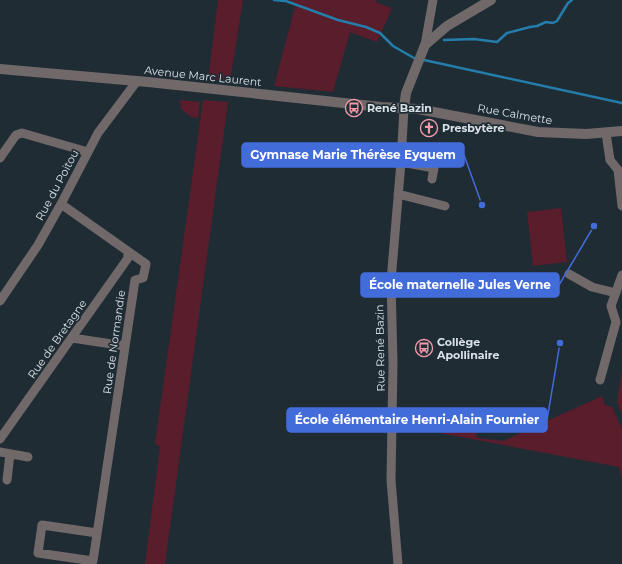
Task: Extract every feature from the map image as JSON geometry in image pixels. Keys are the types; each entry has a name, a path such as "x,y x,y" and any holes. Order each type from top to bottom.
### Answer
{"street":[{"path":"404,108 406,93 425,45 432,0"},
{"path":"425,45 447,26 491,0"},
{"name":"Avenue Marc Laurent","path":"0,68 404,108"},
{"name":"Rue du Poitou","path":"0,301 38,244 88,152 111,115 137,81"},
{"name":"Rue Calmette","path":"404,108 418,109 538,132 578,134 622,131"},
{"name":"Rue René Bazin","path":"398,564 391,480 393,363 391,281 404,108"},
{"path":"0,158 16,135 22,133 88,152"},
{"path":"606,133 610,160 620,172 622,206"},
{"path":"401,162 434,164 432,179"},
{"path":"398,194 445,206"},
{"name":"Rue de Normandie","path":"61,204 146,264 143,278 135,280 93,561 38,553 42,525 97,533"},
{"name":"Rue de Bretagne","path":"0,439 120,270 128,258 128,252"},
{"path":"120,270 135,280"},
{"path":"569,274 592,288 616,293"},
{"path":"600,380 616,322 611,306 622,275"},
{"path":"72,338 125,346"},
{"path":"0,452 28,457"},
{"path":"7,480 10,454"}],"shaded area":[{"path":"218,0 243,0 230,82 208,79"},
{"path":"288,0 377,0 376,2 392,8 377,42 350,32 333,92 274,86 296,3"},
{"path":"180,100 200,102 198,118 191,117 181,109"},
{"path":"203,100 228,102 165,564 145,564 160,446 155,444"},
{"path":"561,208 567,262 533,266 527,212"},
{"path":"622,370 622,414 617,402"},
{"path":"602,396 605,405 612,407 622,429 622,479 619,467 440,433 470,419 478,438 503,441"}],"waterway":[{"path":"274,0 286,1 338,20 366,27 380,33 393,46 414,58"},
{"path":"444,40 474,39 497,42 507,33 537,26 546,22 553,23 557,21 568,3 572,0"},
{"path":"424,60 622,103"}],"place":[{"name":"René Bazin","path":"354,108"},
{"name":"Presbytère","path":"429,128"},
{"name":"Gymnase Marie Thérèse Eyquem","path":"482,205"},
{"name":"École maternelle Jules Verne","path":"594,226"},
{"name":"École élémentaire Henri-Alain Fournier","path":"560,343"},
{"name":"Collège Apollinaire","path":"424,348"}]}
